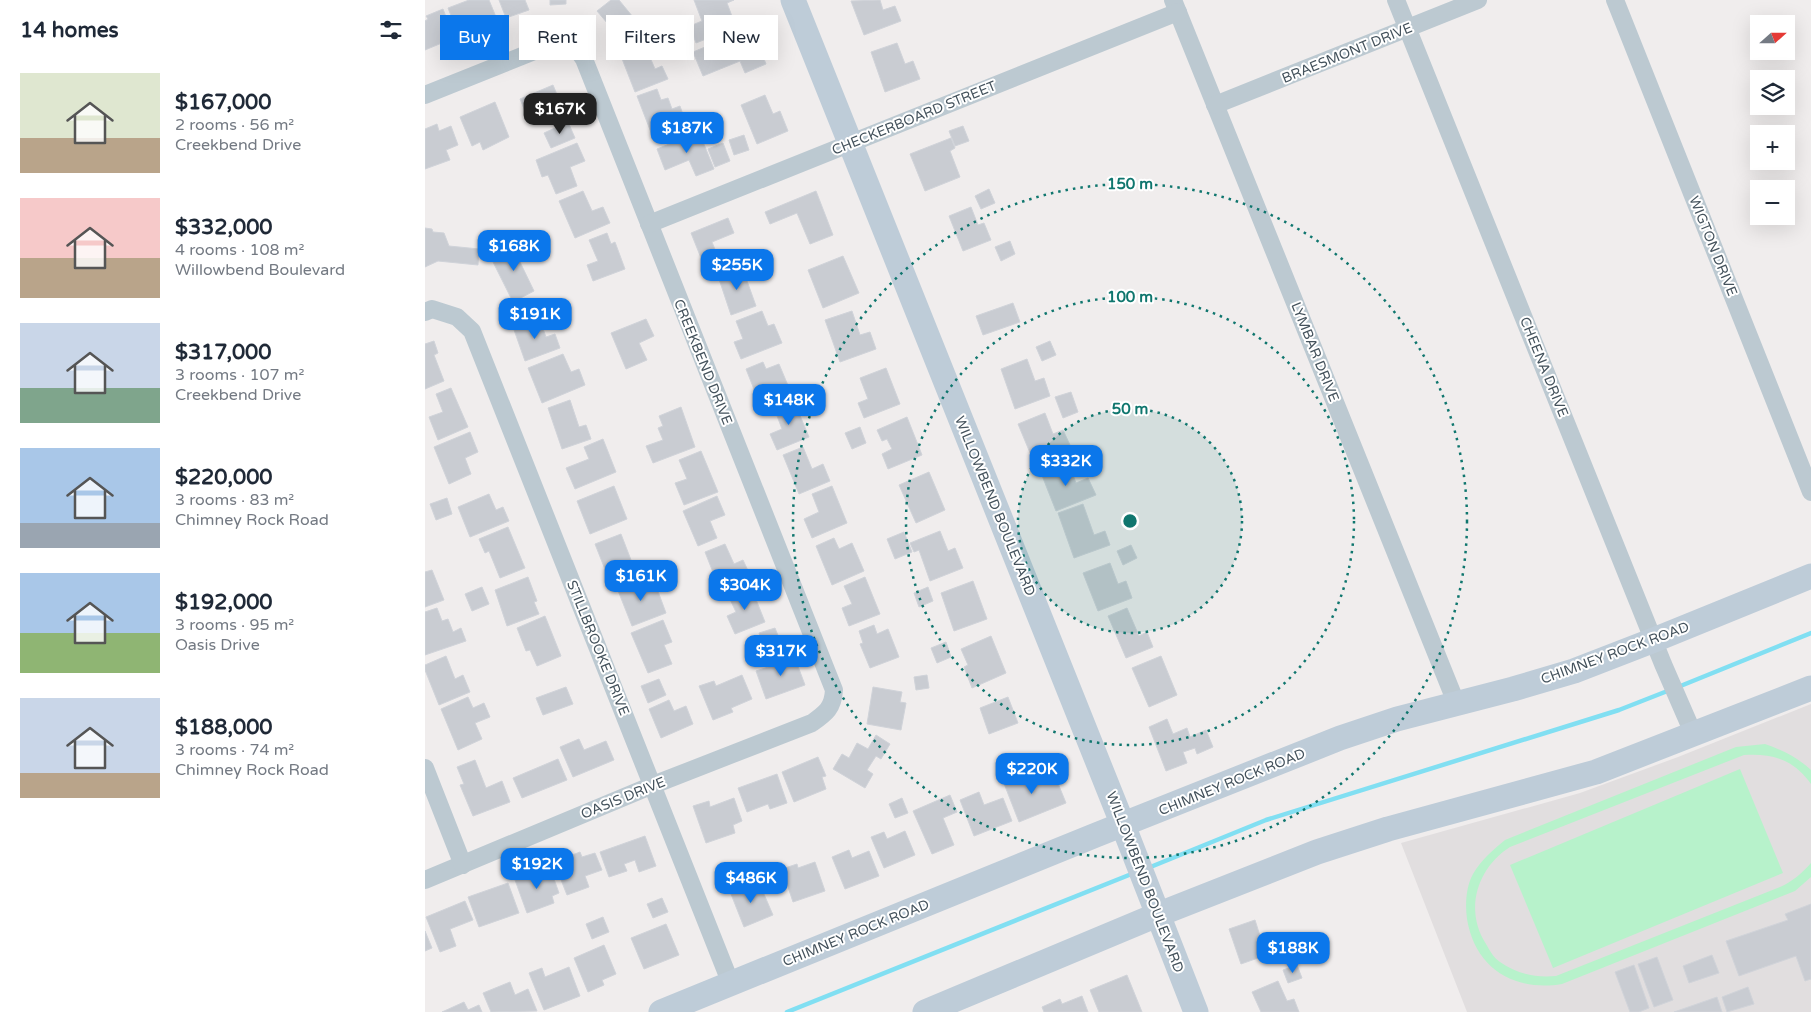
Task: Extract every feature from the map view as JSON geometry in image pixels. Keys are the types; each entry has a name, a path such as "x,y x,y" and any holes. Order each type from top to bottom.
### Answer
{"main road":[{"name":"WILLOWBEND BOULEVARD","path":"793,0 1196,1012"},
{"name":"CHIMNEY ROCK ROAD","path":"661,1012 1340,738 1397,719 1457,705 1574,670 1654,640 1811,576"},
{"path":"925,1012 1153,904 1388,829 1596,772 1811,688"}],"street":[{"name":"CHEENA DRIVE","path":"1396,0 1663,664 1693,733"},
{"name":"BRAESMONT DRIVE","path":"1215,105 1478,0"},
{"name":"WIGTON DRIVE","path":"1615,0 1811,492"},
{"name":"CHECKERBOARD STREET","path":"649,224 851,144 1175,6"},
{"name":"LYMBAR DRIVE","path":"1175,6 1457,705"},
{"name":"CREEKBEND DRIVE","path":"425,95 552,44 574,45 584,59 833,690 833,702 821,717"},
{"name":"STILLBROOKE DRIVE","path":"425,312 432,309 457,317 472,331 731,984"},
{"name":"OASIS DRIVE","path":"425,880 653,786 813,723 821,717"},
{"path":"425,768 463,865"}],"shaded area":[{"path":"1811,704 1811,1012 1467,1012 1401,843 1580,793 1678,757"}],"green space":[{"path":"1765,744 1789,754 1811,770 1811,784 1797,769 1782,760 1764,755 1744,755 1510,847 1489,866 1482,878 1475,904 1476,917 1479,931 1494,956 1500,962 1513,970 1527,974 1556,976 1780,887 1797,877 1811,863 1811,877 1795,891 1562,984 1544,986 1513,980 1500,973 1478,951 1471,936 1467,919 1467,890 1473,874 1480,864 1505,840 1736,747"},
{"path":"1740,769 1783,873 1553,968 1510,865"}],"building":[{"path":"469,0 489,0 495,15 451,15 448,8"},
{"path":"499,0 525,0 529,10 509,17 509,15 505,15"},
{"path":"550,0 566,0 566,4 550,5"},
{"path":"611,0 619,0 631,15 606,15 606,22 597,11"},
{"path":"694,0 734,0 727,3 732,15 704,15 704,40 696,43 694,24 702,21"},
{"path":"880,0 883,10 895,6 901,21 864,35 851,1"},
{"path":"443,9 445,15 440,15 440,44 425,50 425,21 428,19 426,16"},
{"path":"897,43 905,64 913,61 920,79 885,92 871,52"},
{"path":"704,47 704,60 764,60 766,64 745,73 740,61 703,76 694,52"},
{"path":"623,60 651,60 655,69 662,66 668,79 635,92"},
{"path":"553,85 563,109 530,123 520,99"},
{"path":"657,89 661,100 668,98 672,109 680,106 686,123 652,135 637,96"},
{"path":"765,95 773,114 780,111 788,131 757,144 741,105"},
{"path":"495,102 509,137 483,150 480,142 472,146 460,117"},
{"path":"568,122 575,138 551,148 544,133"},
{"path":"437,124 439,131 451,126 458,145 446,150 450,160 425,169 425,129"},
{"path":"963,126 969,141 955,146 949,131"},
{"path":"699,132 714,169 696,176 689,160 665,170 657,149"},
{"path":"744,135 749,150 734,155 729,140"},
{"path":"951,138 955,148 950,151 960,177 925,191 910,154"},
{"path":"577,143 585,161 570,167 577,186 556,194 548,175 542,177 536,160"},
{"path":"723,143 730,161 715,167 708,149"},
{"path":"989,189 995,203 981,209 975,196"},
{"path":"583,191 592,211 603,207 610,223 575,238 559,201"},
{"path":"816,191 833,235 810,244 797,213 770,224 765,212"},
{"path":"971,207 978,225 984,223 991,240 963,251 949,216"},
{"path":"728,218 734,233 712,242 720,262 705,268 691,233"},
{"path":"425,228 432,229 433,232 444,233 449,246 479,249 478,265 438,261 425,267"},
{"path":"607,233 611,244 615,242 625,269 593,281 587,265 598,261 589,240"},
{"path":"1010,241 1015,254 1001,261 995,247"},
{"path":"527,242 532,253 519,260 534,291 513,302 492,260"},
{"path":"843,256 859,293 823,308 808,270"},
{"path":"742,267 756,306 731,315 718,276"},
{"path":"1013,303 1020,322 983,335 976,316"},
{"path":"762,311 768,326 774,324 782,343 741,359 734,342 743,339 736,321"},
{"path":"852,311 860,335 870,332 876,349 840,362 825,320"},
{"path":"539,318 546,337 555,334 560,348 525,361 513,327"},
{"path":"646,319 654,336 639,343 647,360 626,369 611,333"},
{"path":"434,341 438,353 434,355 444,381 425,389 425,344"},
{"path":"1050,341 1056,355 1042,361 1036,347"},
{"path":"563,354 571,372 579,369 585,385 542,403 528,368"},
{"path":"1027,359 1035,381 1044,378 1050,396 1015,409 1001,369"},
{"path":"763,362 766,369 779,364 792,395 761,407 746,369"},
{"path":"886,368 900,404 864,418 858,403 868,399 860,378"},
{"path":"451,388 468,427 438,440 429,417 443,412 436,394"},
{"path":"1071,392 1078,412 1063,418 1055,397"},
{"path":"793,399 809,437 777,450 770,434 782,429 774,408"},
{"path":"570,400 579,427 586,425 591,439 562,449 548,408"},
{"path":"681,407 695,447 653,463 646,446 663,440 658,428 663,426 659,416"},
{"path":"1045,413 1053,434 1063,430 1070,445 1033,460 1018,424"},
{"path":"907,417 922,455 888,469 882,454 892,449 887,439 882,441 877,430"},
{"path":"860,427 866,443 852,449 845,433"},
{"path":"470,432 478,452 465,458 471,474 449,484 434,447"},
{"path":"603,439 616,472 575,489 566,468 589,459 584,447"},
{"path":"803,447 812,469 823,464 830,481 799,494 783,455"},
{"path":"701,451 718,492 684,505 675,483 687,479 679,460"},
{"path":"1068,462 1076,483 1088,478 1096,495 1056,511 1041,473"},
{"path":"929,472 945,510 916,523 899,485"},
{"path":"614,486 627,519 590,534 577,501"},
{"path":"832,486 847,523 812,538 804,519 819,512 812,494"},
{"path":"489,494 496,510 503,507 509,521 470,537 458,507"},
{"path":"717,496 725,515 710,521 717,538 698,546 683,511"},
{"path":"447,498 452,514 436,520 430,504"},
{"path":"1083,504 1094,535 1105,531 1110,545 1074,558 1058,513"},
{"path":"508,527 525,568 500,578 489,551 485,553 479,539"},
{"path":"940,531 948,551 955,548 963,568 930,581 919,550 914,552 910,543"},
{"path":"904,532 912,552 895,559 887,539"},
{"path":"621,534 636,573 610,582 595,544"},
{"path":"834,538 839,549 852,543 864,571 832,585 816,546"},
{"path":"725,544 734,564 743,560 751,577 720,590 705,552"},
{"path":"1131,545 1137,558 1123,565 1117,551"},
{"path":"1110,563 1118,584 1126,581 1132,598 1098,611 1083,573"},
{"path":"432,570 444,600 425,607 425,572"},
{"path":"528,577 537,601 534,602 539,614 507,626 495,590"},
{"path":"865,577 880,614 849,626 842,608 852,604 844,586"},
{"path":"641,578 646,590 656,586 666,613 632,626 617,588"},
{"path":"973,581 987,619 954,631 941,593"},
{"path":"482,587 489,604 472,611 465,594"},
{"path":"746,587 751,598 755,597 765,622 735,634 727,616 736,612 728,595"},
{"path":"928,587 933,601 919,607 914,593"},
{"path":"437,608 442,621 448,619 453,632 461,628 466,641 425,655 425,612"},
{"path":"1127,608 1139,636 1147,632 1153,647 1126,658 1108,616"},
{"path":"545,616 561,656 537,666 530,650 526,651 517,628"},
{"path":"663,620 672,642 664,645 672,664 648,673 631,633"},
{"path":"874,625 877,634 888,629 899,657 870,668 860,644 863,643 859,631"},
{"path":"775,628 781,643 765,649 759,633"},
{"path":"991,636 1006,673 972,688 964,667 968,665 961,649"},
{"path":"946,642 951,657 937,663 931,648"},
{"path":"793,653 805,685 766,699 756,671 781,663 780,658"},
{"path":"446,656 455,679 463,675 470,692 439,705 425,670 425,665"},
{"path":"1161,656 1177,695 1149,707 1132,668"},
{"path":"742,675 752,699 731,708 733,712 713,720 699,686 714,681 716,686"},
{"path":"927,675 929,688 916,690 914,677"},
{"path":"659,679 666,695 648,703 641,686"},
{"path":"566,687 573,704 543,715 536,698"},
{"path":"873,687 902,692 900,702 906,703 901,730 867,724"},
{"path":"468,697 473,708 484,703 490,717 475,723 482,739 458,750 441,709"},
{"path":"1008,697 1018,723 989,734 980,708"},
{"path":"669,700 674,711 686,706 693,724 661,738 649,709"},
{"path":"1167,719 1173,734 1187,728 1190,737 1206,730 1213,747 1197,754 1195,748 1183,752 1187,763 1166,771 1149,727"},
{"path":"876,735 890,744 881,759 876,756 867,770 873,774 865,788 833,769 842,754 849,758 857,743 868,749"},
{"path":"579,739 584,750 606,741 614,760 573,777 560,747"},
{"path":"818,757 826,776 822,777 826,789 794,802 782,772"},
{"path":"558,759 567,780 522,798 513,778"},
{"path":"475,760 486,788 502,781 510,802 473,816 460,785 464,784 457,767"},
{"path":"1021,765 1030,786 1055,776 1066,803 1019,822 1003,781 1014,776 1011,769"},
{"path":"777,774 787,803 770,809 768,804 747,812 738,788"},
{"path":"979,792 984,805 1003,798 1012,821 974,836 960,800"},
{"path":"950,795 957,812 943,818 954,845 932,854 913,811"},
{"path":"734,798 742,821 733,825 735,833 706,843 693,806 709,801 710,807"},
{"path":"902,798 908,813 895,818 889,804"},
{"path":"905,831 915,855 884,868 871,837 884,832 887,839"},
{"path":"645,836 656,866 639,872 635,860 624,864 627,871 609,877 600,852"},
{"path":"849,850 852,858 869,851 879,876 845,889 832,857"},
{"path":"580,852 582,857 595,853 602,870 585,876 589,887 567,895 554,862"},
{"path":"815,862 825,891 793,902 782,869 797,864 798,868"},
{"path":"737,864 743,879 728,885 721,871"},
{"path":"550,868 559,893 552,896 554,903 527,913 515,880"},
{"path":"745,882 748,890 760,885 773,915 744,927 729,889"},
{"path":"508,883 519,913 479,927 468,897"},
{"path":"662,898 668,912 653,918 647,904"},
{"path":"465,901 473,920 450,929 456,946 440,952 426,917"},
{"path":"1811,904 1811,979 1805,981 1796,956 1739,976 1726,941 1788,920 1785,914"},
{"path":"603,917 609,932 592,939 586,924"},
{"path":"1255,920 1261,939 1273,935 1278,951 1241,964 1229,929"},
{"path":"666,924 679,955 644,969 631,938"},
{"path":"425,931 432,948 425,951"},
{"path":"604,945 616,974 602,980 604,985 588,992 574,958"},
{"path":"1712,955 1719,973 1689,983 1683,966"},
{"path":"1657,957 1673,1000 1654,1007 1638,964"},
{"path":"1297,965 1302,978 1288,983 1283,970"},
{"path":"1634,965 1649,1008 1639,1012 1630,1012 1615,972"},
{"path":"569,967 580,996 544,1010 529,973 542,968 545,977"},
{"path":"1127,975 1142,1012 1099,1012 1090,990"},
{"path":"1278,981 1287,1001 1294,999 1299,1012 1261,1012 1252,992"},
{"path":"510,982 515,995 528,989 537,1011 491,1012 483,993"},
{"path":"1748,987 1754,1004 1727,1012 1722,997"},
{"path":"1082,996 1088,1012 1044,1012 1042,1007 1060,999 1062,1004"},
{"path":"1717,997 1722,1012 1674,1012"},
{"path":"464,1002 468,1010 479,1005 482,1012 442,1012"}],"waterway":[{"path":"1678,687 1811,633"},
{"path":"1148,868 1266,820 1619,710 1670,690"},
{"path":"787,1012 1134,873"}]}
